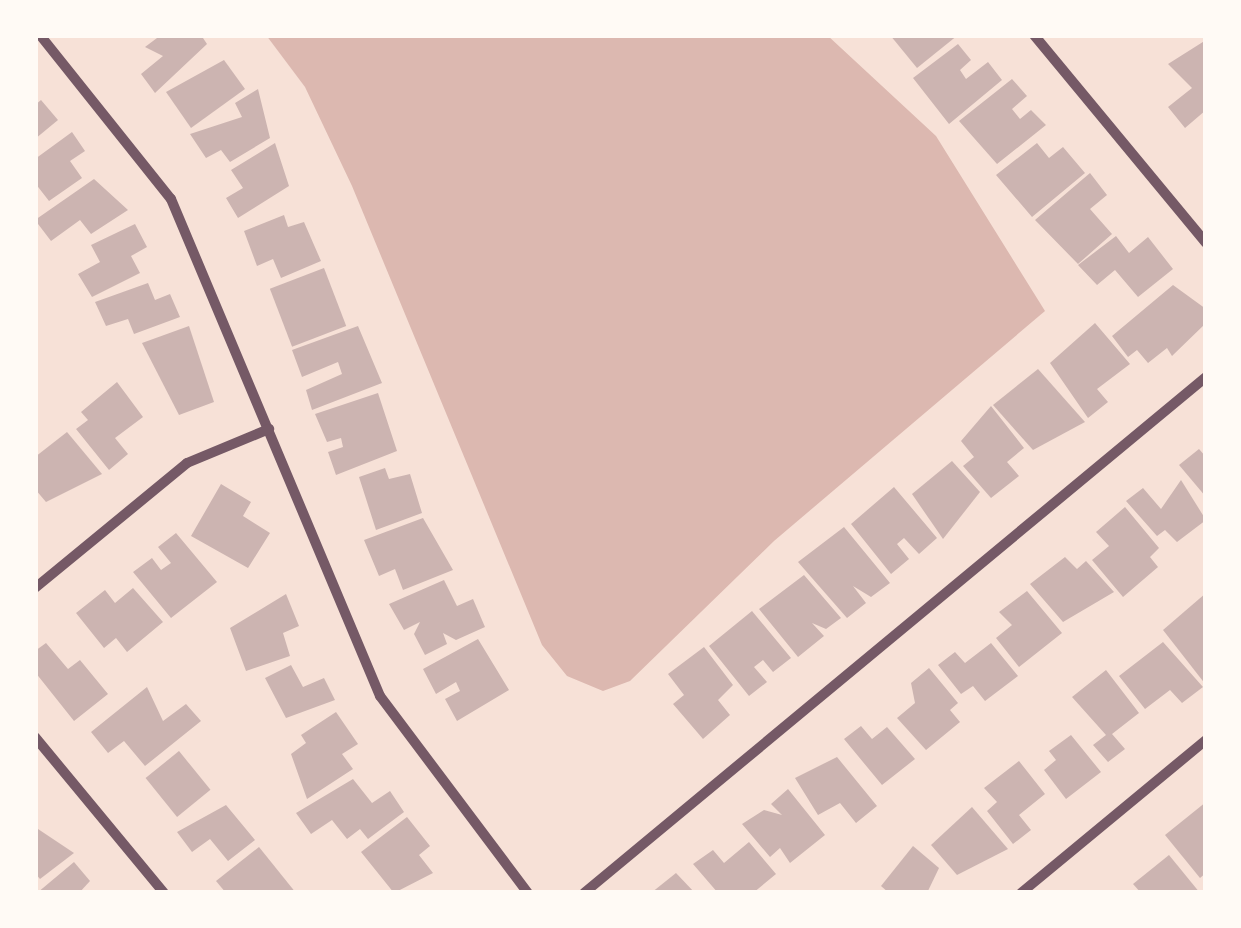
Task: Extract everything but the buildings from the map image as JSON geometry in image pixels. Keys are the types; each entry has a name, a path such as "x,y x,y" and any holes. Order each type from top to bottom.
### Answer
{"street":[{"path":"40,35 171,198 380,696 528,893"},
{"path":"1034,35 1206,243"},
{"path":"584,893 1206,376"},
{"path":"35,588 187,464 269,430"},
{"path":"35,737 164,893"},
{"path":"1021,893 1206,740"}],"shaded area":[{"path":"266,35 827,35 936,136 1045,311 774,541 630,681 603,691 567,676 542,645 352,186 305,87"}]}
